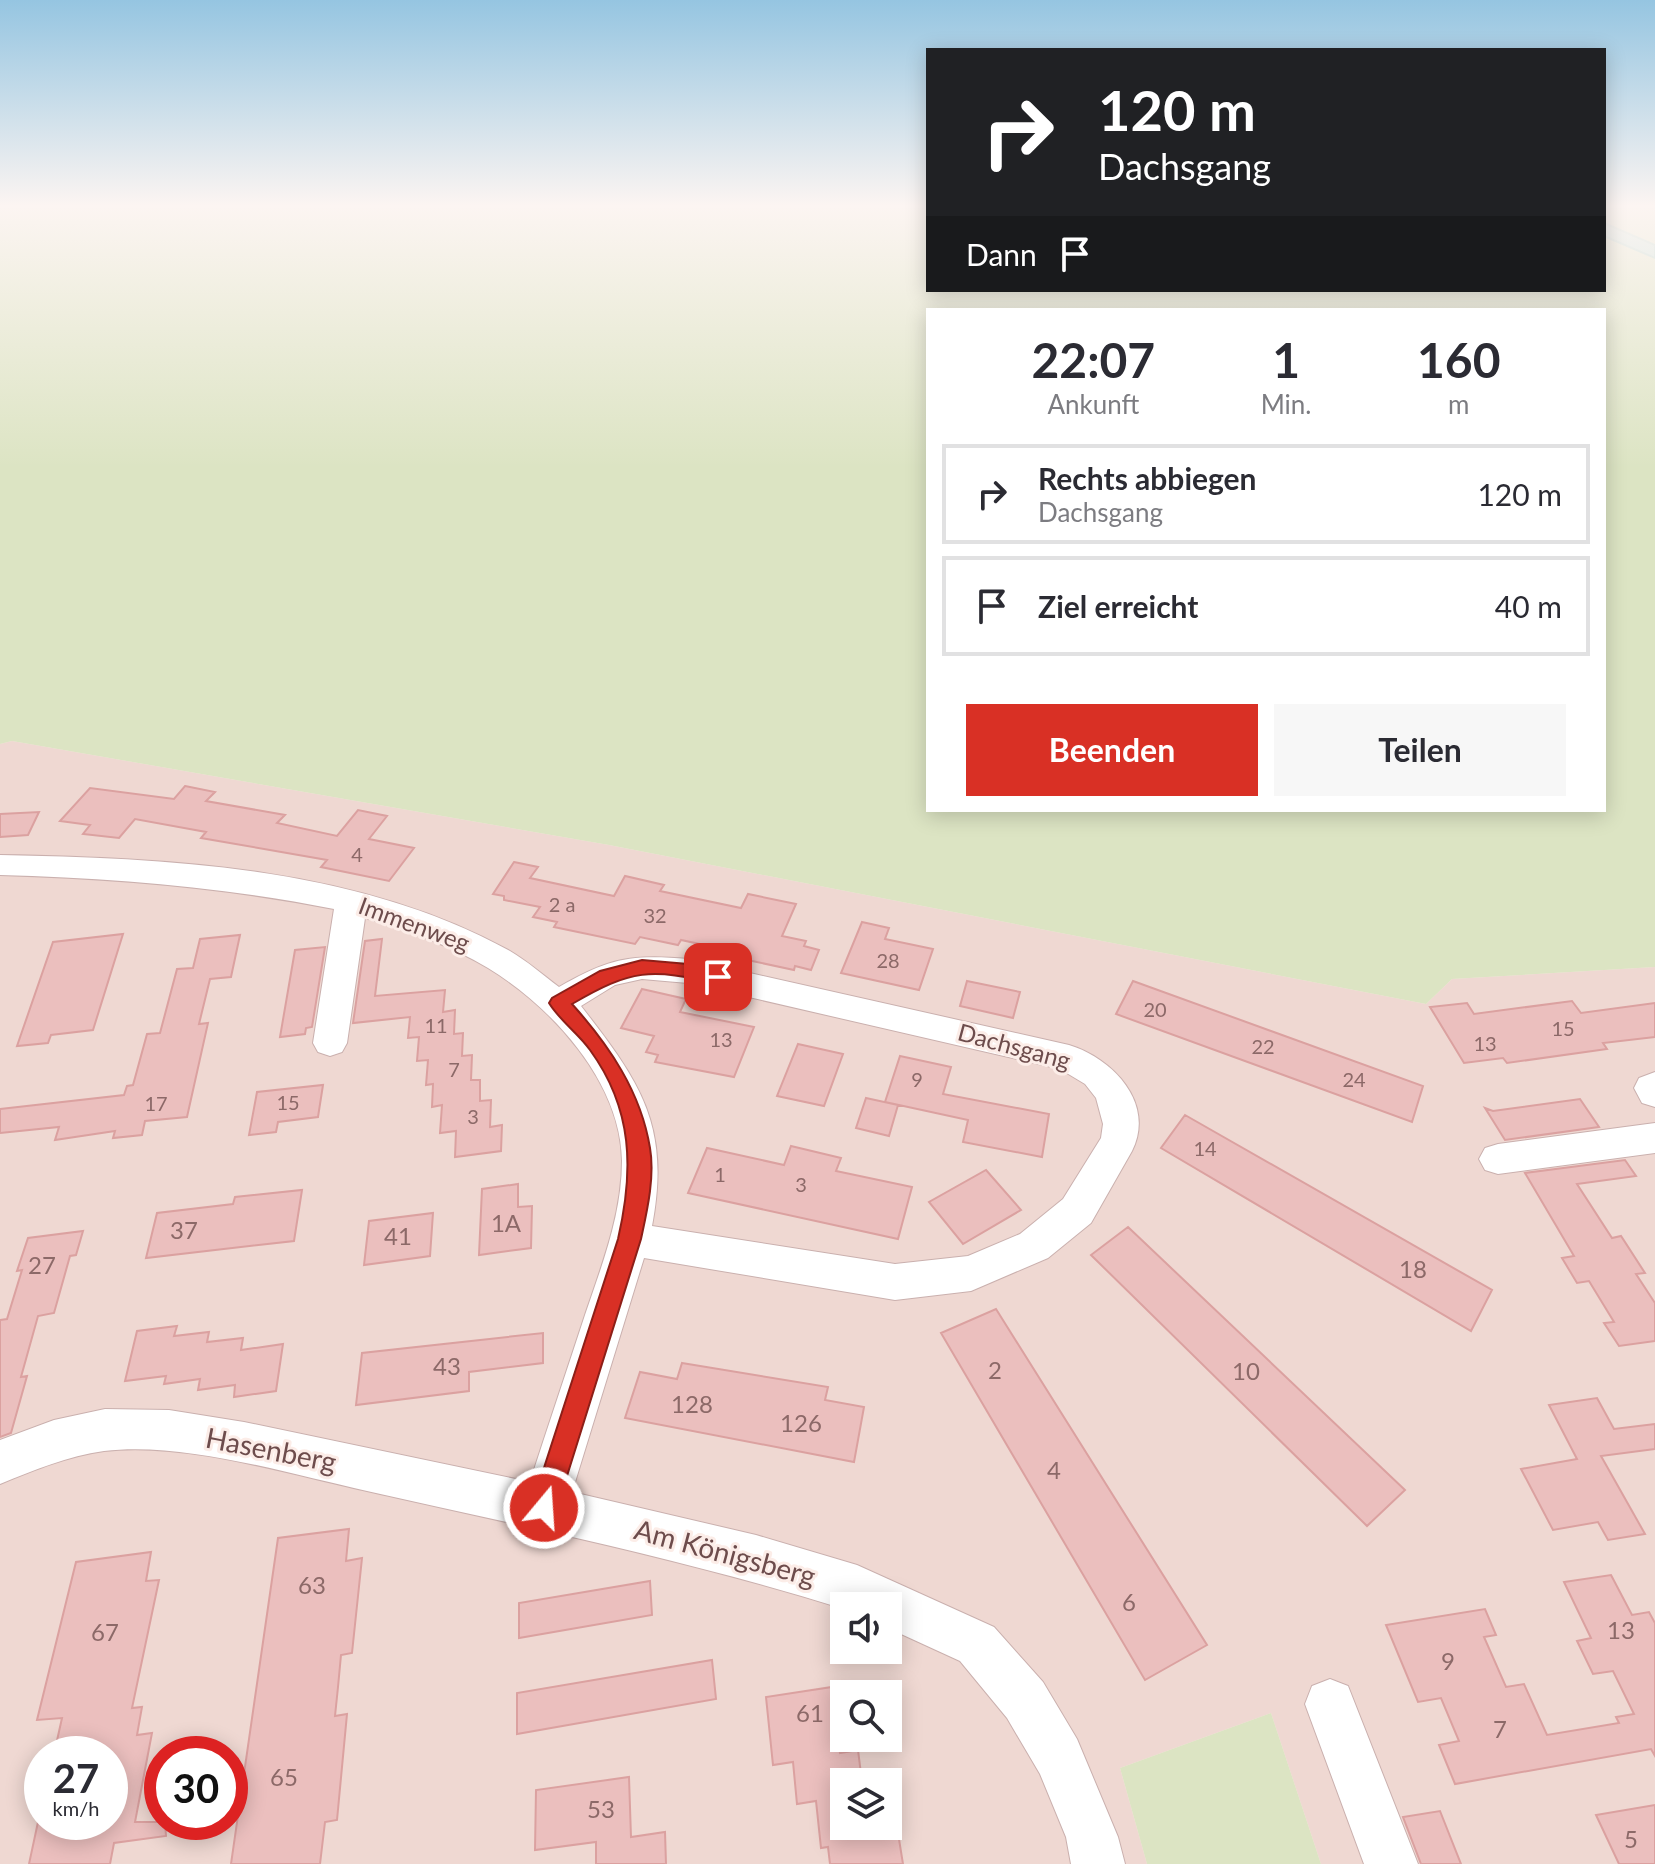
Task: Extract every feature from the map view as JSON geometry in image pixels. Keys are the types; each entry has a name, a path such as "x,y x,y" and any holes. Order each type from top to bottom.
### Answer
{"street":[{"name":"Immenweg","path":"0,865 96,867 184,874 351,902 448,932 507,962 559,1003 598,1045 625,1097 640,1149 637,1202 630,1239 544,1508"},
{"path":"330,1043 351,902"},
{"name":"Dachsgang","path":"559,1003 606,975 642,967 688,971 1069,1058 1097,1074 1113,1093 1121,1124 1119,1140 1077,1211 1034,1246 971,1273 895,1282 630,1239"},
{"path":"1655,1086 1652,1088 1655,1093"},
{"path":"1498,1159 1655,1138"},
{"name":"Hasenberg","path":"0,1462 54,1441 105,1430 169,1431 244,1443 544,1508"},
{"name":"Am Königsberg","path":"544,1508 756,1558 857,1589 977,1644 1025,1700 1059,1757 1092,1837 1098,1864"},
{"path":"1330,1704 1391,1864"}],"shaded area":[{"path":"12,741 609,845 1426,1004 1452,979 1655,967 1655,1864 1321,1864 1271,1713 1120,1768 1147,1864 0,1864 0,744"}],"green space":[{"path":"0,294 1655,294 1655,967 1452,979 1426,1004 609,845 12,741 0,744"},
{"path":"1271,1713 1321,1864 1147,1864 1120,1768"}],"building":[{"path":"185,786 215,792 206,801 285,815 277,823 337,836 358,810 387,816 369,839 414,848 389,881 321,867 327,860 201,838 206,832 135,819 119,838 83,834 90,825 60,821 90,788 174,799"},
{"path":"39,812 28,835 0,837 0,814"},
{"path":"514,862 538,867 530,878 614,896 625,876 664,885 660,891 741,908 748,894 796,904 782,936 806,941 804,946 819,950 811,970 795,966 794,970 738,958 741,953 681,940 678,945 640,937 635,944 554,927 557,922 533,917 540,907 504,900 504,896 493,894"},
{"path":"862,922 889,928 885,939 933,949 919,990 841,973"},
{"path":"123,934 93,1030 51,1035 48,1043 17,1046 53,942"},
{"path":"240,935 231,977 210,979 199,1024 208,1023 187,1117 145,1121 142,1135 113,1138 115,1131 55,1140 59,1127 0,1133 0,1109 124,1095 127,1086 133,1085 147,1034 160,1033 177,969 193,968 200,939"},
{"path":"382,939 375,996 445,990 443,1012 455,1010 454,1034 463,1033 462,1056 472,1055 471,1080 480,1080 480,1101 491,1100 490,1127 502,1125 501,1151 455,1157 456,1131 440,1133 442,1105 432,1107 433,1084 426,1085 428,1060 417,1061 419,1037 408,1038 410,1017 353,1023 365,941"},
{"path":"325,947 312,1027 306,1028 305,1034 280,1037 295,950"},
{"path":"967,981 1020,992 1013,1018 960,1006"},
{"path":"1133,981 1423,1086 1412,1122 1116,1014"},
{"path":"642,989 686,999 680,1012 754,1027 734,1077 655,1062 658,1055 646,1052 654,1036 621,1028"},
{"path":"1572,1001 1581,1013 1655,1003 1655,1037 1603,1043 1607,1049 1507,1063 1503,1058 1464,1063 1430,1007 1467,1003 1474,1014"},
{"path":"798,1044 843,1054 824,1106 777,1096"},
{"path":"900,1056 951,1067 943,1094 1049,1114 1042,1157 963,1142 968,1120 885,1102"},
{"path":"323,1085 318,1117 278,1122 276,1132 249,1135 257,1092"},
{"path":"866,1098 898,1105 889,1136 856,1128"},
{"path":"1580,1099 1599,1127 1505,1140 1485,1108 1493,1111"},
{"path":"1185,1115 1492,1290 1471,1331 1161,1148"},
{"path":"791,1146 841,1158 836,1171 912,1187 898,1239 688,1193 707,1148 784,1165"},
{"path":"1625,1160 1636,1176 1577,1184 1612,1238 1621,1236 1645,1273 1636,1274 1655,1303 1655,1341 1619,1346 1604,1323 1614,1322 1589,1281 1577,1283 1562,1258 1574,1256 1525,1173"},
{"path":"986,1170 1021,1210 963,1244 929,1202"},
{"path":"518,1184 518,1207 532,1206 531,1248 479,1255 482,1189"},
{"path":"302,1190 294,1241 146,1258 157,1213 233,1204 235,1197"},
{"path":"433,1213 430,1256 364,1265 369,1221"},
{"path":"1128,1227 1405,1490 1367,1526 1091,1255"},
{"path":"83,1231 76,1255 70,1256 54,1313 38,1316 21,1377 27,1376 11,1433 0,1437 0,1320 7,1319 28,1238"},
{"path":"996,1309 1207,1645 1145,1680 941,1333"},
{"path":"177,1326 174,1336 209,1332 207,1342 243,1338 241,1350 283,1344 276,1391 234,1397 235,1385 198,1390 200,1379 164,1384 166,1376 125,1381 137,1331"},
{"path":"543,1333 543,1363 469,1372 469,1391 356,1405 362,1353"},
{"path":"682,1363 828,1387 825,1400 864,1407 854,1462 625,1418 640,1372 677,1379"},
{"path":"1597,1398 1614,1429 1655,1424 1655,1449 1601,1456 1645,1534 1608,1540 1598,1522 1553,1530 1521,1469 1577,1459 1549,1405"},
{"path":"349,1529 346,1561 362,1558 352,1653 341,1655 335,1716 347,1714 337,1820 325,1822 320,1864 231,1864 234,1840 248,1840 248,1746 278,1538"},
{"path":"151,1552 146,1581 159,1580 132,1708 142,1707 137,1735 152,1733 151,1736 144,1736 144,1775 135,1822 144,1822 144,1839 114,1843 110,1864 29,1864 34,1840 128,1840 128,1736 58,1736 62,1718 37,1720 76,1562"},
{"path":"1611,1575 1632,1615 1649,1612 1655,1623 1655,1756 1651,1749 1455,1784 1439,1745 1459,1741 1441,1698 1418,1702 1386,1625 1485,1609 1496,1635 1484,1637 1506,1687 1524,1684 1547,1735 1619,1723 1616,1717 1634,1714 1613,1671 1593,1674 1577,1641 1591,1638 1564,1582"},
{"path":"650,1581 652,1615 519,1638 519,1603"},
{"path":"712,1660 716,1699 517,1734 517,1693"},
{"path":"830,1687 830,1752 858,1752 860,1768 830,1768 830,1840 899,1840 903,1864 830,1864 828,1847 821,1848 816,1801 797,1804 793,1762 773,1765 766,1697"},
{"path":"629,1777 631,1837 665,1832 666,1864 596,1864 596,1842 535,1850 536,1790"},
{"path":"1655,1805 1655,1864 1619,1864 1596,1815"},
{"path":"1440,1811 1461,1864 1421,1864 1403,1817"}],"route":[{"path":"544,1508 630,1239 637,1202 640,1149 625,1097 598,1045 559,1003 606,975 642,967 718,977"}]}
